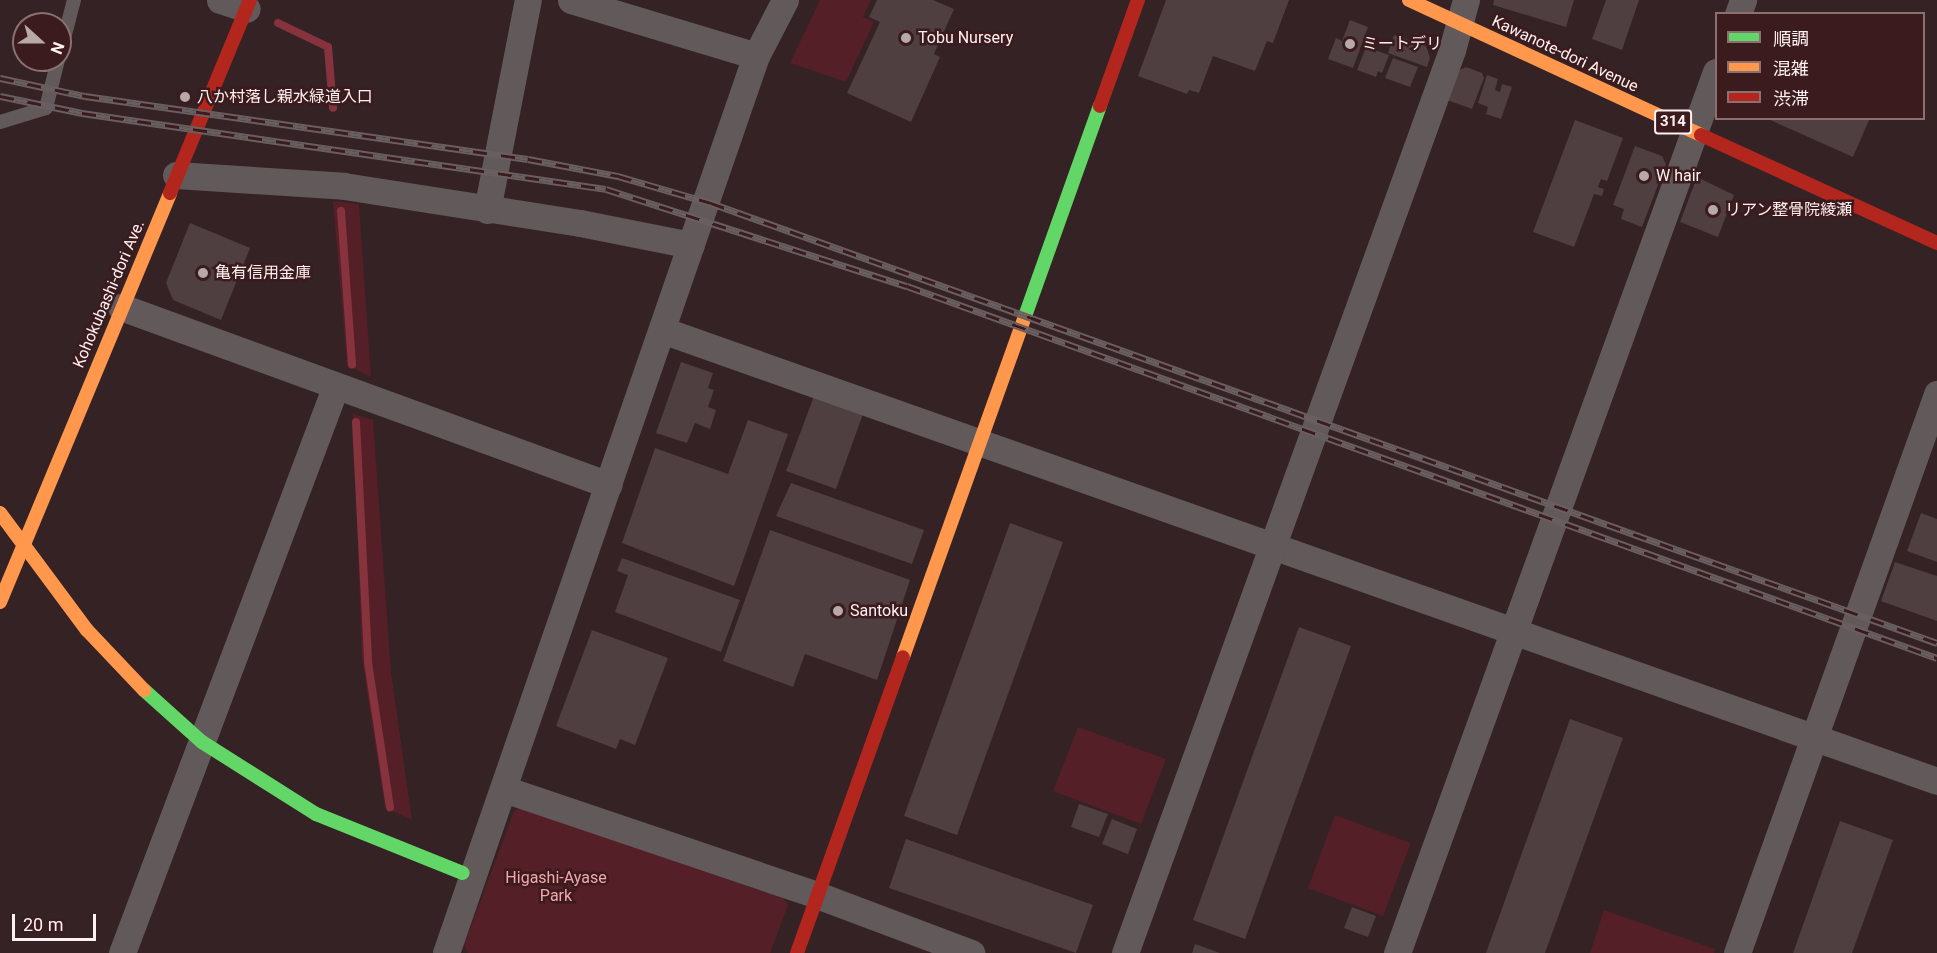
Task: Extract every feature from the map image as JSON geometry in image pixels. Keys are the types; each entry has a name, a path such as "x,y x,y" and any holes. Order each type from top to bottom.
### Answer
{"street":[{"path":"220,0 249,4"},
{"path":"487,210 528,0"},
{"path":"571,0 756,56"},
{"path":"446,953 468,875 504,789 756,56 785,0"},
{"path":"796,953 982,441 1138,0"},
{"name":"Kawanote-dori Avenue","path":"1409,0 1463,12 1695,132 1937,243"},
{"name":"Kohokubashi-dori Ave.","path":"0,602 249,4"},
{"path":"1125,953 1274,546 1463,12"},
{"path":"1396,953 1715,75"},
{"path":"177,175 344,186 487,210 580,222 691,245"},
{"path":"121,308 335,388 609,484"},
{"path":"662,330 982,441 1937,781"},
{"path":"122,953 335,388"},
{"path":"1737,953 1816,738 1937,394"},
{"path":"0,513 22,547 87,630 134,681 201,742 316,814 468,875"},
{"path":"504,789 817,895 971,953"}],"lane":[{"path":"0,122 46,108 55,72"}],"green space":[{"path":"820,0 871,0 863,17 874,22 846,82 790,63"},
{"path":"333,201 359,204 371,377 347,365"},
{"path":"353,414 373,420 391,672 412,820 385,808 362,659"},
{"path":"1078,727 1166,759 1141,824 1053,791"},
{"name":"Higashi-Ayase Park","path":"523,806 782,897 788,905 770,953 468,953 464,945 514,811"},
{"path":"1335,815 1411,843 1383,916 1308,888"},
{"path":"1604,910 1715,949 1714,953 1590,953"}],"building":[{"path":"877,0 933,0 954,9 934,54 940,57 911,122 847,93 880,22 869,17"},
{"path":"1166,0 1289,0 1273,43 1267,41 1255,71 1213,56 1199,93 1189,90 1187,94 1138,76"},
{"path":"1494,0 1574,0 1566,27 1493,5"},
{"path":"1606,0 1639,0 1622,50 1592,39"},
{"path":"1350,20 1368,27 1353,68 1328,59 1336,38 1342,41"},
{"path":"1394,35 1426,46 1430,58 1427,67 1388,53"},
{"path":"1366,47 1389,55 1382,73 1378,71 1376,77 1357,70"},
{"path":"1393,58 1418,67 1410,87 1385,78"},
{"path":"1466,67 1482,73 1484,78 1472,109 1447,100 1457,71"},
{"path":"1487,75 1498,79 1495,90 1500,92 1502,84 1512,87 1501,119 1486,114 1488,107 1478,103"},
{"path":"1575,120 1623,138 1607,181 1601,179 1598,187 1604,189 1602,196 1594,194 1574,247 1533,232"},
{"path":"1770,120 1869,120 1853,157"},
{"path":"1635,146 1662,156 1666,164 1642,227 1621,219 1624,209 1613,205"},
{"path":"1697,177 1734,195 1718,237 1680,222"},
{"path":"190,223 250,248 221,320 173,300 166,283"},
{"path":"681,362 713,373 708,388 714,390 708,407 716,410 710,429 695,423 687,443 656,433"},
{"path":"814,396 863,414 836,489 786,471"},
{"path":"748,420 788,434 734,586 622,543 655,448 728,474"},
{"path":"791,483 924,530 912,564 776,516"},
{"path":"1921,513 1937,519 1937,562 1907,551"},
{"path":"1010,523 1063,542 957,835 904,816"},
{"path":"770,530 910,580 877,680 805,654 793,687 723,661"},
{"path":"622,558 740,600 721,652 615,612 628,575 617,571"},
{"path":"1895,562 1937,576 1937,621 1881,601"},
{"path":"1299,627 1351,646 1245,939 1193,920"},
{"path":"592,630 668,658 635,745 620,739 616,749 556,726"},
{"path":"1570,719 1623,738 1545,953 1486,953"},
{"path":"1079,804 1108,814 1099,837 1071,827"},
{"path":"1112,819 1137,829 1128,854 1102,844"},
{"path":"1840,821 1893,840 1852,953 1793,953"},
{"path":"906,839 1093,905 1076,953 889,888"},
{"path":"1352,907 1376,916 1368,937 1344,928"},
{"path":"1195,944 1220,953 1192,953"}],"waterway":[{"path":"278,23 328,47 333,108"},
{"path":"341,211 352,365"},
{"path":"356,422 368,662 390,807"}],"railway":[{"path":"0,78 85,96 528,159 618,176 711,203 1937,643"},
{"path":"0,96 82,113 606,189 907,286 1937,658"}],"traffic: fast":[{"path":"1024,319 1100,106"},
{"path":"144,690 202,742 316,814 463,873"}],"traffic: slow":[{"path":"1409,0 1701,135"},
{"path":"0,602 170,193"},
{"path":"903,657 1024,319"},
{"path":"0,513 87,630 144,690"}],"traffic: jam":[{"path":"170,193 250,0"},
{"path":"1100,106 1138,0"},
{"path":"1701,135 1937,243"},
{"path":"797,953 903,657"}],"place":[{"name":"Tobu Nursery","path":"906,38"},
{"name":"ミートデリ","path":"1350,44"},
{"name":"八か村落し親水緑道入口","path":"185,97"},
{"name":"W hair","path":"1644,176"},
{"name":"リアン整骨院綾瀬","path":"1713,210"},
{"name":"亀有信用金庫","path":"203,273"},
{"name":"Santoku","path":"838,611"}]}
